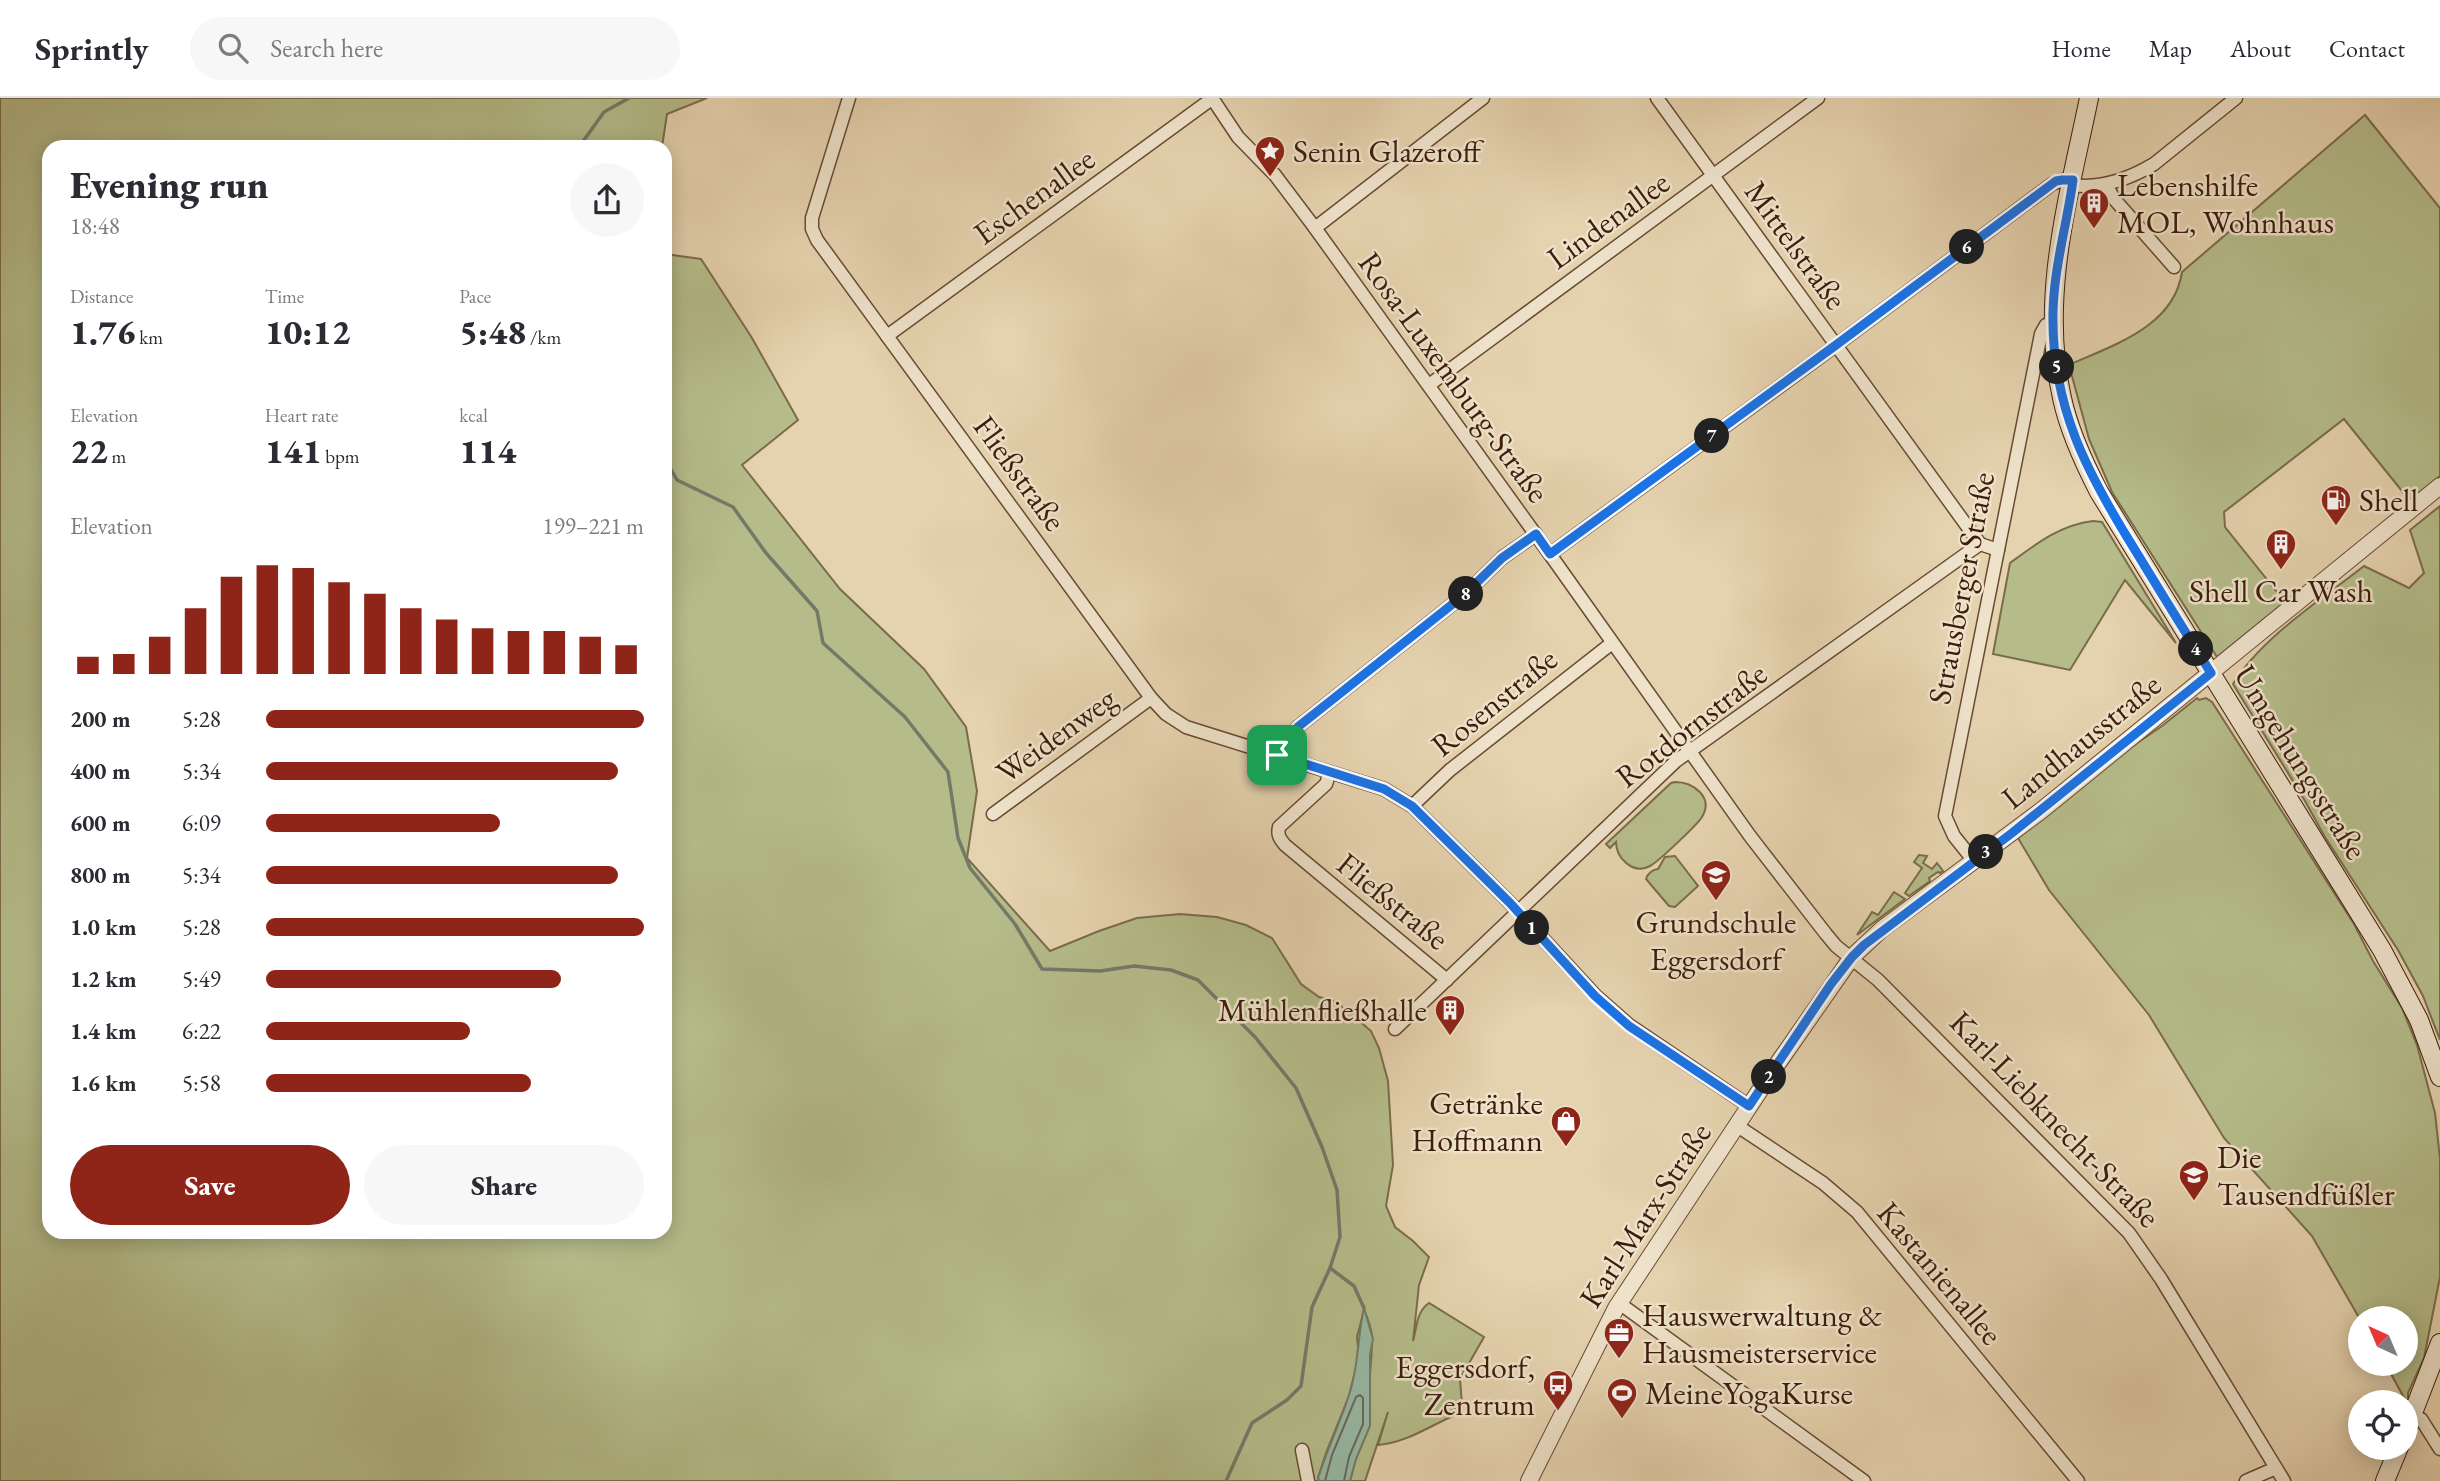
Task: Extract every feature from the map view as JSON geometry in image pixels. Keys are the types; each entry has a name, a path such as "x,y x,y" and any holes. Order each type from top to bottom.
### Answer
{"main road":[{"name":"Strausberger Straße","path":"2057,366 2050,325 2057,259 2089,98"},
{"name":"Umgehungsstraße","path":"2057,366 2062,399 2087,470 2382,950 2419,1020 2440,1077"},
{"path":"2418,1400 2440,1343"},
{"path":"2385,1481 2394,1460"}],"street":[{"name":"Fließstraße","path":"849,98 812,218 812,229 1151,698 1166,714 1186,727 1384,789 1412,806 1518,913 1595,996 1629,1026 1749,1106"},
{"name":"Eschenallee","path":"887,336 1213,98"},
{"name":"Rosa-Luxemburg-Straße","path":"1213,98 1238,137 1275,175 1315,228 1758,846 1836,946 1852,957"},
{"path":"1315,228 1483,98"},
{"name":"Mittelstraße","path":"1657,98 1980,544"},
{"name":"Lindenallee","path":"1429,385 1818,98"},
{"path":"1550,554 2052,184 2062,180 2106,185 2154,164 2236,98"},
{"path":"2106,185 2115,200 2174,267"},
{"name":"Strausberger Straße","path":"1974,861 1954,836 1945,816 2036,356 2041,334 2050,325"},
{"name":"Landhausstraße","path":"1852,957 1882,929 2042,810 2440,486"},
{"path":"1277,755 1281,744 1299,726 1464,595 1502,558 1536,534"},
{"path":"1980,544 1998,550"},
{"name":"Rotdornstraße","path":"1395,1029 1676,761 1980,544"},
{"name":"Rosenstraße","path":"1412,806 1450,770 1612,643"},
{"name":"Weidenweg","path":"993,814 1151,698"},
{"name":"Fließstraße","path":"1330,772 1326,784 1279,827 1279,838 1330,884 1447,980"},
{"name":"Karl-Marx-Straße","path":"1529,1481 1619,1303 1736,1125 1852,957"},
{"name":"Karl-Liebknecht-Straße","path":"1852,957 2129,1233 2161,1279 2284,1481"},
{"name":"Kastanienallee","path":"1736,1125 1823,1183 1857,1212 2078,1481"},
{"path":"1619,1303 1864,1481"},
{"path":"2418,1420 2421,1419 2440,1449"},
{"path":"1301,1450 1308,1481"},
{"path":"2246,1481 2276,1468"}],"shaded area":[{"path":"0,98 707,98 667,114 663,140 42,140 42,1239 672,1239 672,255 701,259 752,338 798,420 742,465 840,589 924,669 966,727 977,791 967,858 1050,951 1137,918 1180,914 1217,917 1246,925 1272,938 1301,984 1319,997 1332,1000 1371,1031 1379,1048 1388,1081 1393,1165 1386,1206 1395,1227 1429,1257 1419,1285 1413,1341 1419,1316 1429,1303 1484,1337 1460,1379 1462,1405 1454,1409 1453,1416 1407,1438 1378,1445 1388,1412 1365,1481 1350,1481 1370,1376 1372,1337 1364,1310 1357,1337 1359,1356 1349,1396 1326,1453 1318,1478 1320,1481 0,1481"},
{"path":"2365,115 2440,208 2440,476 2410,501 2344,419 2224,512 2225,527 2285,602 2217,657 2112,492 2089,439 2069,365 2139,332 2154,320 2167,307 2177,291 2182,272"},
{"path":"2440,506 2440,1040 2423,996 2398,950 2325,837 2233,684 2245,667 2276,635 2364,566 2409,588 2424,573 2410,530"},
{"path":"2093,521 2102,522 2176,643 2125,580 2070,670 1993,654 2010,563 2059,531"},
{"path":"2197,698 2206,698 2212,702 2354,924 2402,1008 2417,1045 2435,1113 2440,1159 2440,1277 2424,1358 2418,1371 2418,1306 2352,1306 2312,1236 2224,1138 2149,1015 2049,890 2018,838 2117,757"},
{"path":"1675,782 1700,792 1705,803 1702,817 1686,835 1650,866 1632,867 1622,859 1616,842 1610,848 1606,844"},
{"path":"1919,855 1927,856 1923,863 1932,869 1937,863 1943,871 1929,878 1930,881 1909,896 1905,893 1922,868 1914,862"},
{"path":"1675,856 1698,886 1675,907 1669,906 1646,879 1650,872 1658,869 1665,857"},
{"path":"1894,892 1905,899 1857,935 1872,912 1878,915"},
{"path":"2392,1376 2416,1376 2409,1390 2400,1390"}],"water":[{"path":"1364,1308 1373,1339 1370,1355 1370,1426 1350,1481 1320,1481 1318,1478 1352,1384"}],"waterway":[{"path":"584,140 604,112 629,98"},
{"path":"672,471 677,480 733,507 766,553 817,611 823,643 905,717 948,772 958,838 970,868 1015,924 1042,969 1100,971 1134,966 1171,970 1198,980 1255,1037 1296,1088 1322,1147 1337,1190 1340,1237 1330,1268 1312,1307 1301,1386 1287,1400 1252,1423 1226,1481"},
{"path":"1330,1268 1354,1286 1364,1308"}],"place":[{"name":"Senin Glazeroff","path":"1270,178"},
{"name":"Lebenshilfe MOL, Wohnhaus","path":"2094,230"},
{"name":"Shell","path":"2336,527"},
{"name":"Shell Car Wash","path":"2281,571"},
{"name":"Grundschule Eggersdorf","path":"1716,902"},
{"name":"Mühlenfließhalle","path":"1450,1037"},
{"name":"Getränke Hoffmann","path":"1566,1148"},
{"name":"Die Tausendfüßler","path":"2194,1202"},
{"name":"Hauswerwaltung & Hausmeisterservice","path":"1619,1360"},
{"name":"Eggersdorf, Zentrum","path":"1558,1412"},
{"name":"MeineYogaKurse","path":"1622,1420"}],"route":[{"path":"2073,180 2054,286 2053,324 2062,399 2087,470 2211,673 2012,833 1864,945 1831,984 1749,1106 1629,1026 1595,996 1510,903 1412,806 1384,789 1277,755 1281,744 1299,726 1464,595 1502,558 1526,540 1536,534 1550,554 2056,181 2073,180"}]}
